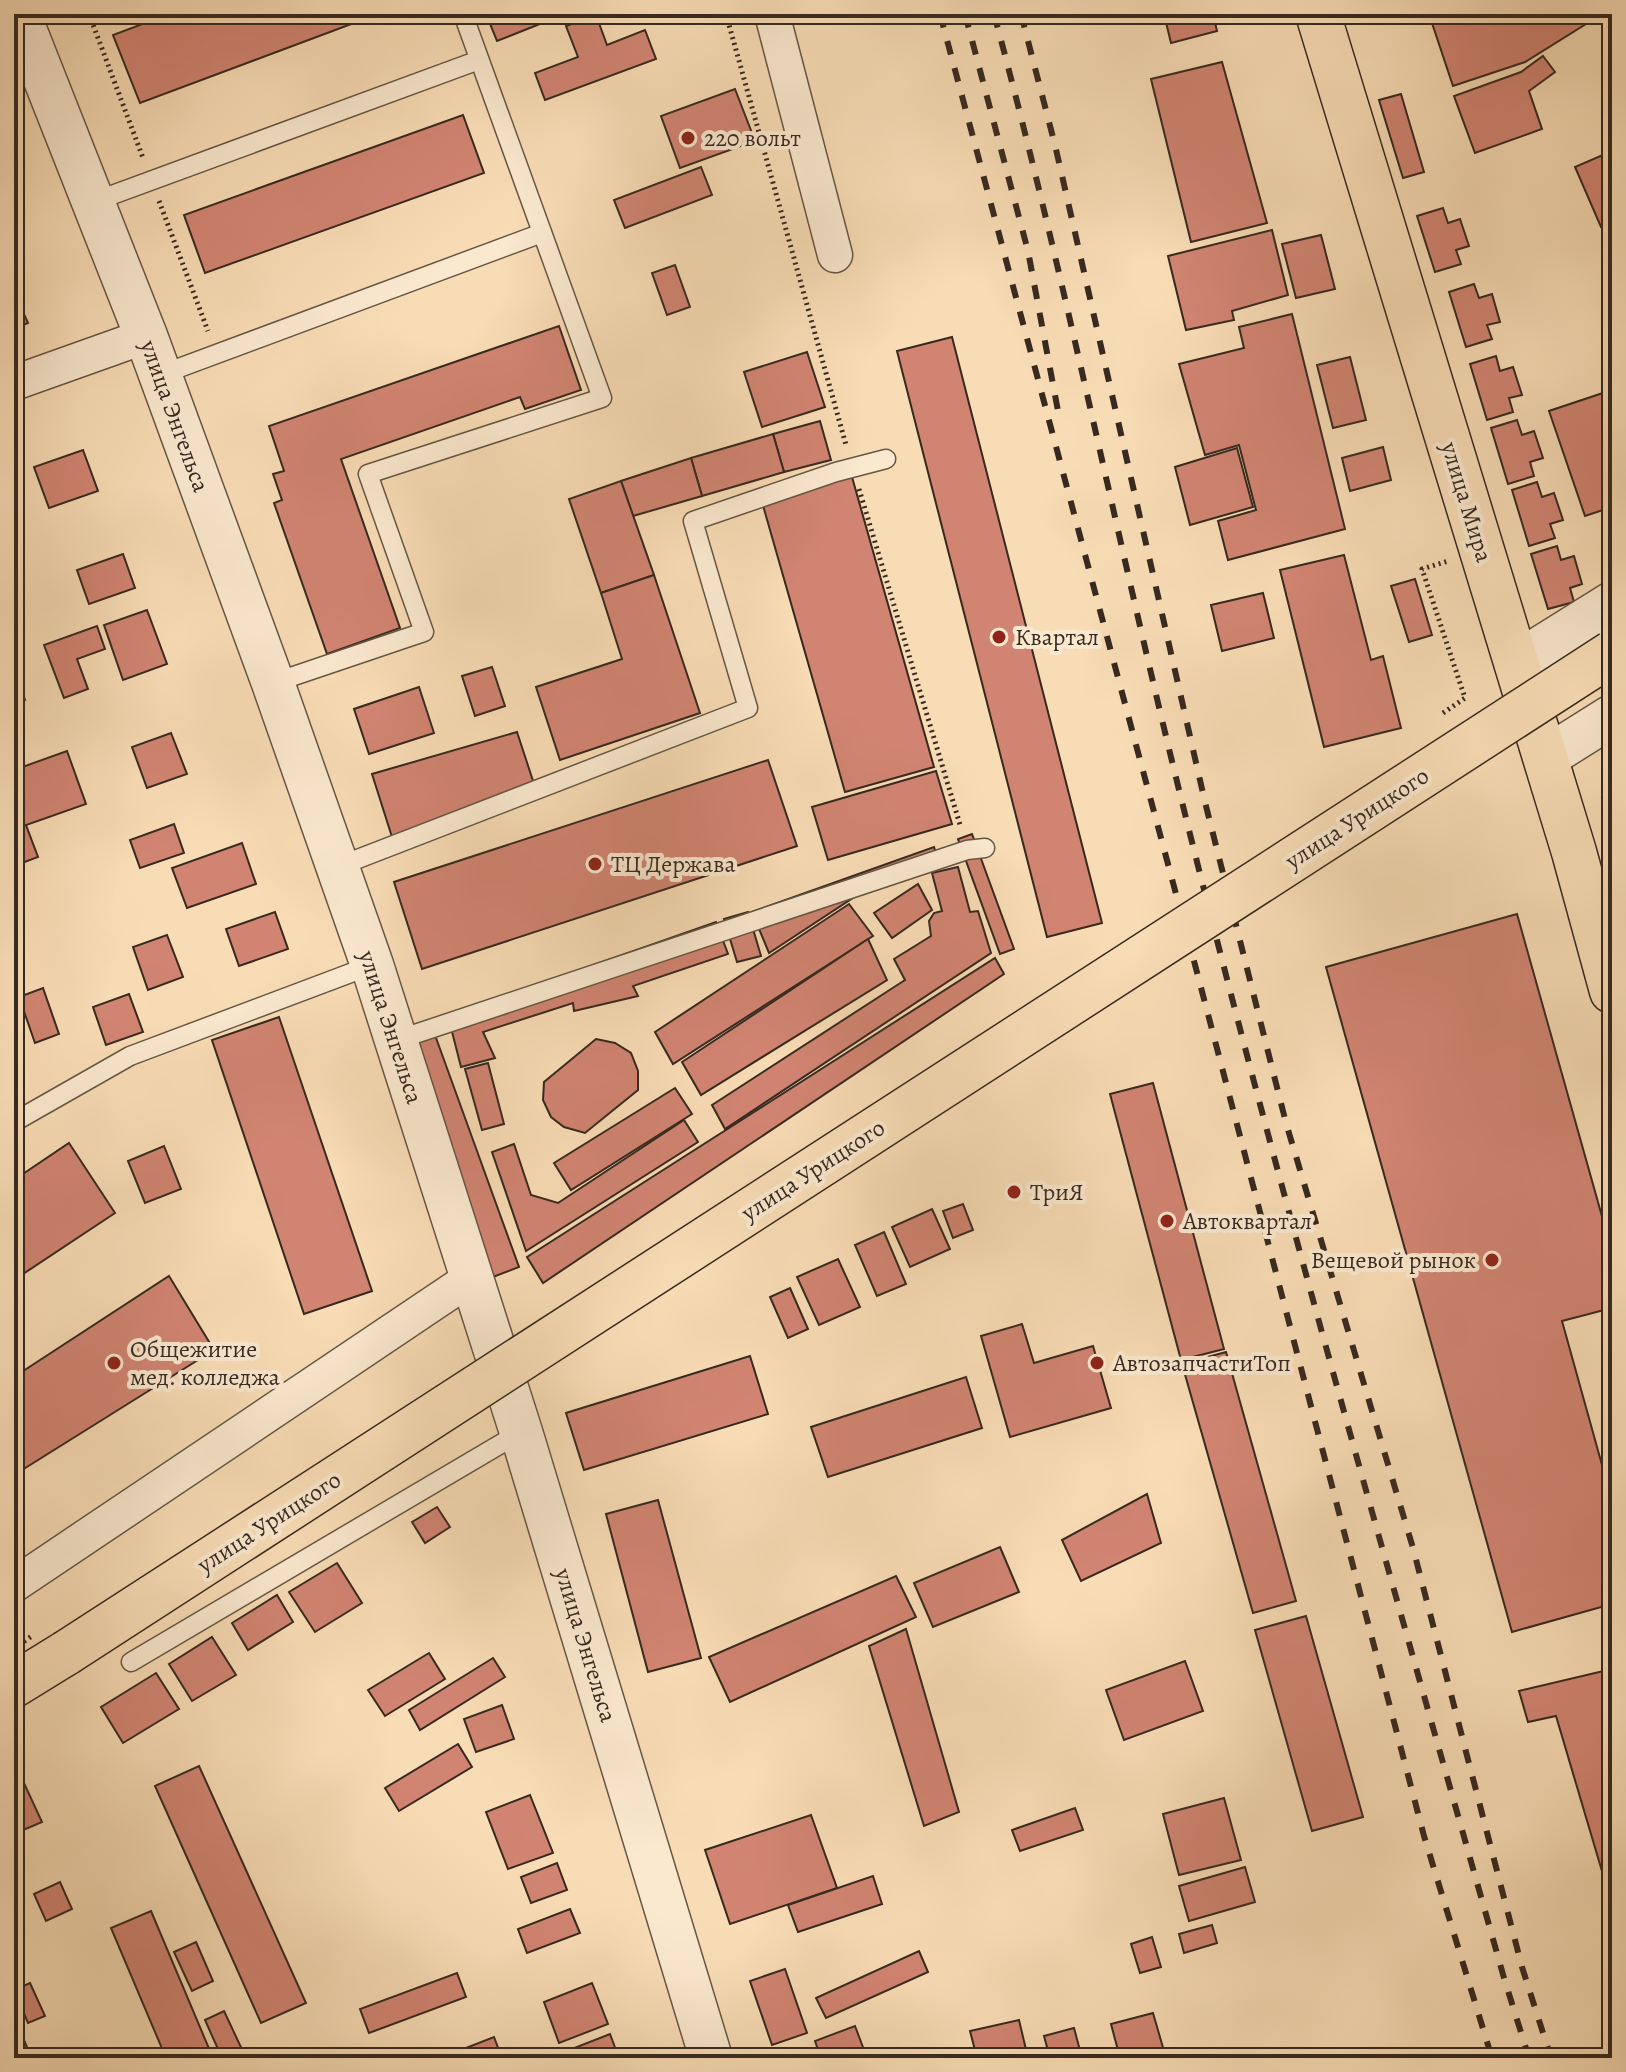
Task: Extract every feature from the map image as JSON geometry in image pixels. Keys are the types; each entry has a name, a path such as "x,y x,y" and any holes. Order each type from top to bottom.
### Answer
{"main road":[{"name":"улица Мира","path":"1318,14 1545,758 1612,991"},
{"name":"улица Урицкого","path":"14,1685 1612,653"}],"street":[{"path":"772,14 835,255"},
{"name":"улица Энгельса","path":"26,16 273,683 372,965 521,1432 711,2058"},
{"path":"14,383 146,336"},
{"path":"1516,663 1612,603"},
{"path":"1545,758 1612,716"},
{"path":"14,1585 471,1278"}],"lane":[{"path":"273,683 424,632 368,474 602,398 463,14"},
{"path":"93,202 479,60"},
{"path":"160,375 542,233"},
{"path":"337,867 748,708 693,521 886,459"},
{"path":"397,1040 976,849"},
{"path":"14,1122 130,1056 372,965"},
{"path":"131,1662 521,1432"}],"path":[{"path":"726,14 853,468 976,849"},
{"path":"1439,715 1465,698 1422,569 1481,550"}],"building":[{"path":"169,14 378,14 140,103 113,35"},
{"path":"486,14 565,14 497,41"},
{"path":"1164,14 1213,14 1217,31 1171,43"},
{"path":"1429,14 1602,14 1525,62 1453,86"},
{"path":"596,15 607,45 645,30 656,59 545,100 535,73 578,57 566,26"},
{"path":"1543,56 1555,72 1529,91 1542,129 1475,153 1454,96 1521,72"},
{"path":"1222,62 1267,223 1191,242 1151,79"},
{"path":"735,89 755,141 680,168 661,116"},
{"path":"1401,94 1424,172 1403,178 1379,100"},
{"path":"463,115 484,173 205,273 184,215"},
{"path":"1612,151 1612,223 1601,227 1575,167"},
{"path":"701,167 712,195 625,228 614,200"},
{"path":"1443,208 1448,223 1460,219 1469,246 1456,250 1461,264 1435,272 1417,216"},
{"path":"1272,230 1288,295 1232,311 1234,320 1186,330 1168,256"},
{"path":"1321,235 1335,289 1296,298 1282,244"},
{"path":"675,265 690,307 667,315 652,273"},
{"path":"1474,284 1479,298 1492,294 1500,322 1487,325 1492,339 1466,347 1449,292"},
{"path":"14,292 28,323 14,329"},
{"path":"1292,314 1345,529 1228,560 1218,521 1256,510 1239,445 1205,455 1179,364 1244,348 1239,327"},
{"path":"559,326 581,390 525,409 520,397 341,459 400,628 327,654 274,503 282,500 273,474 284,471 269,426"},
{"name":"Квартал","path":"952,337 1102,923 1047,937 897,351"},
{"path":"807,352 825,407 762,427 744,372"},
{"path":"1496,356 1500,371 1513,367 1522,395 1509,398 1513,412 1487,420 1470,364"},
{"path":"1350,357 1366,420 1333,428 1317,365"},
{"path":"1612,390 1612,507 1585,516 1549,411"},
{"path":"1517,420 1522,435 1534,431 1543,458 1530,462 1534,476 1508,484 1491,428"},
{"path":"820,421 831,460 784,472 773,434"},
{"path":"773,434 784,472 702,496 691,458"},
{"path":"1383,447 1391,480 1350,491 1342,458"},
{"path":"1237,448 1253,507 1190,525 1175,467"},
{"path":"83,450 98,491 49,508 34,467"},
{"path":"691,458 702,496 633,516 621,481"},
{"path":"852,477 934,767 845,792 762,502"},
{"path":"621,481 654,575 601,593 569,499"},
{"path":"1537,482 1542,497 1554,493 1563,520 1550,524 1555,538 1529,546 1512,490"},
{"path":"1557,546 1561,560 1574,556 1582,584 1570,588 1574,602 1548,609 1531,554"},
{"path":"123,554 135,588 89,604 77,570"},
{"path":"1344,555 1371,660 1383,656 1401,728 1324,747 1280,570"},
{"path":"654,575 700,713 560,760 536,687 622,659 601,593"},
{"path":"1415,579 1432,635 1409,642 1391,586"},
{"path":"1263,593 1274,638 1222,651 1211,605"},
{"path":"147,610 167,664 123,680 104,625"},
{"path":"97,626 105,649 77,659 88,689 64,698 44,645"},
{"path":"492,667 505,706 475,716 462,676"},
{"path":"14,669 25,700 14,704"},
{"path":"419,687 434,733 369,754 354,709"},
{"path":"517,732 536,790 392,837 372,774"},
{"path":"171,733 187,774 147,788 132,747"},
{"path":"67,751 86,804 26,825 38,857 14,866 14,770"},
{"name":"ТЦ Держава","path":"768,760 797,846 422,969 394,882"},
{"path":"936,771 952,824 828,860 812,807"},
{"path":"1612,795 1612,830 1602,798"},
{"path":"174,824 184,853 140,868 130,840"},
{"path":"972,834 1014,949 1000,954 958,839"},
{"path":"242,843 256,884 187,908 172,868"},
{"path":"934,847 938,860 856,896 769,953 752,912"},
{"path":"958,867 970,912 978,911 991,953 725,1129 712,1105 905,980 894,959 931,936 929,921 934,913 942,911 932,873"},
{"path":"918,884 932,910 892,938 874,913"},
{"path":"849,904 873,936 673,1064 655,1032"},
{"path":"275,912 288,949 239,966 226,929"},
{"path":"748,912 761,956 737,962 724,919"},
{"path":"1517,914 1612,1252 1612,1308 1562,1321 1612,1501 1612,1604 1512,1632 1326,967"},
{"path":"716,922 728,954 633,986 638,996 574,1011 573,1003 483,1032 495,1058 461,1067 448,1016"},
{"path":"167,935 183,977 148,990 133,947"},
{"path":"868,939 887,980 701,1095 682,1062"},
{"path":"995,958 1004,974 543,1283 527,1257"},
{"path":"43,988 59,1034 35,1043 19,997"},
{"path":"129,994 143,1032 106,1045 93,1007"},
{"path":"279,1017 372,1291 304,1314 212,1040"},
{"path":"431,1024 519,1267 493,1277 404,1033"},
{"path":"596,1039 615,1043 631,1053 638,1071 638,1090 585,1133 564,1127 551,1117 543,1100 544,1082"},
{"path":"488,1063 504,1124 482,1130 465,1069"},
{"name":"Автоквартал","path":"1153,1083 1224,1349 1181,1360 1110,1094"},
{"path":"675,1088 692,1114 571,1190 554,1163"},
{"path":"684,1120 698,1142 526,1251 492,1152 514,1144 531,1195 558,1203"},
{"path":"69,1143 115,1213 14,1280 14,1180"},
{"path":"164,1146 181,1189 145,1203 128,1161"},
{"path":"963,1204 973,1230 953,1238 943,1211"},
{"path":"932,1209 950,1249 910,1267 892,1227"},
{"path":"884,1232 906,1284 877,1296 855,1245"},
{"path":"838,1259 860,1307 819,1325 797,1277"},
{"name":"Общежитие мед. колледжа","path":"169,1276 214,1350 14,1475 14,1377"},
{"path":"790,1288 808,1329 788,1338 770,1297"},
{"path":"1022,1324 1034,1363 1093,1346 1111,1408 1010,1437 981,1336"},
{"path":"1226,1352 1296,1601 1253,1613 1182,1364"},
{"path":"750,1356 768,1414 584,1470 566,1413"},
{"path":"966,1377 982,1428 828,1477 811,1427"},
{"path":"1147,1494 1161,1543 1081,1581 1062,1540"},
{"path":"658,1500 701,1658 648,1672 606,1514"},
{"path":"437,1507 450,1527 425,1543 412,1522"},
{"path":"1000,1547 1019,1592 933,1627 914,1583"},
{"path":"337,1563 362,1603 315,1632 289,1592"},
{"path":"896,1576 916,1617 730,1702 709,1657"},
{"path":"277,1595 293,1622 248,1650 232,1623"},
{"path":"1306,1616 1363,1817 1312,1831 1255,1630"},
{"path":"906,1629 959,1812 924,1826 869,1646"},
{"path":"212,1637 236,1675 192,1701 169,1664"},
{"path":"429,1653 445,1679 385,1716 368,1690"},
{"path":"493,1658 505,1677 420,1730 409,1710"},
{"path":"1185,1661 1203,1711 1124,1740 1106,1690"},
{"path":"1612,1669 1612,1905 1556,1716 1528,1722 1519,1691"},
{"path":"156,1673 179,1709 123,1743 101,1707"},
{"path":"502,1705 514,1739 476,1752 464,1719"},
{"path":"458,1744 472,1767 399,1811 385,1788"},
{"path":"199,1766 306,2003 261,2023 155,1786"},
{"path":"17,1768 42,1822 14,1834 14,1769"},
{"path":"530,1795 553,1853 508,1869 486,1812"},
{"path":"1224,1798 1241,1860 1179,1875 1163,1814"},
{"path":"1075,1808 1083,1830 1020,1851 1012,1830"},
{"path":"811,1815 837,1888 730,1924 705,1850"},
{"path":"557,1863 567,1890 531,1903 521,1877"},
{"path":"1245,1867 1255,1902 1189,1921 1179,1886"},
{"path":"14,1876 24,1899 14,1904"},
{"path":"873,1876 882,1904 798,1932 788,1905"},
{"path":"60,1882 72,1909 46,1921 34,1894"},
{"path":"570,1909 580,1933 527,1953 518,1929"},
{"path":"151,1911 213,2058 166,2058 111,1928"},
{"path":"1212,1925 1217,1943 1184,1953 1179,1934"},
{"path":"1152,1937 1161,1967 1140,1973 1131,1944"},
{"path":"196,1942 213,1981 192,1991 174,1952"},
{"path":"919,1951 928,1972 826,2018 816,1998"},
{"path":"785,1969 807,2033 772,2045 750,1981"},
{"path":"457,1973 466,1997 369,2033 360,2009"},
{"path":"30,1983 45,2016 28,2023 14,1990"},
{"path":"592,1983 608,2024 559,2043 544,2002"},
{"path":"224,2011 246,2058 222,2058 205,2020"},
{"path":"1153,2013 1166,2058 1120,2058 1111,2024"},
{"path":"14,2017 27,2047 14,2053"},
{"path":"1019,2020 1028,2058 977,2058 970,2031"},
{"path":"855,2026 867,2058 821,2058 815,2041"},
{"path":"1074,2028 1082,2058 1050,2058 1044,2036"},
{"path":"610,2034 619,2058 567,2058 564,2052"},
{"path":"494,2037 502,2058 461,2058 458,2051"}],"railway":[{"path":"940,14 1424,1836 1492,2058"},
{"path":"965,14 1028,251 1058,411"},
{"path":"994,14 1045,214 1161,717 1223,964 1340,1399 1529,2058"},
{"path":"1021,14 1055,145 1205,802 1286,1123 1413,1548 1522,1967 1551,2058"}],"place":[{"name":"220 вольт","path":"688,138"},
{"name":"Квартал","path":"999,637"},
{"name":"ТЦ Держава","path":"595,864"},
{"name":"ТриЯ","path":"1014,1192"},
{"name":"Автоквартал","path":"1167,1221"},
{"name":"Вещевой рынок","path":"1492,1260"},
{"name":"Общежитие мед. колледжа","path":"114,1363"},
{"name":"АвтозапчастиТоп","path":"1097,1363"}]}
